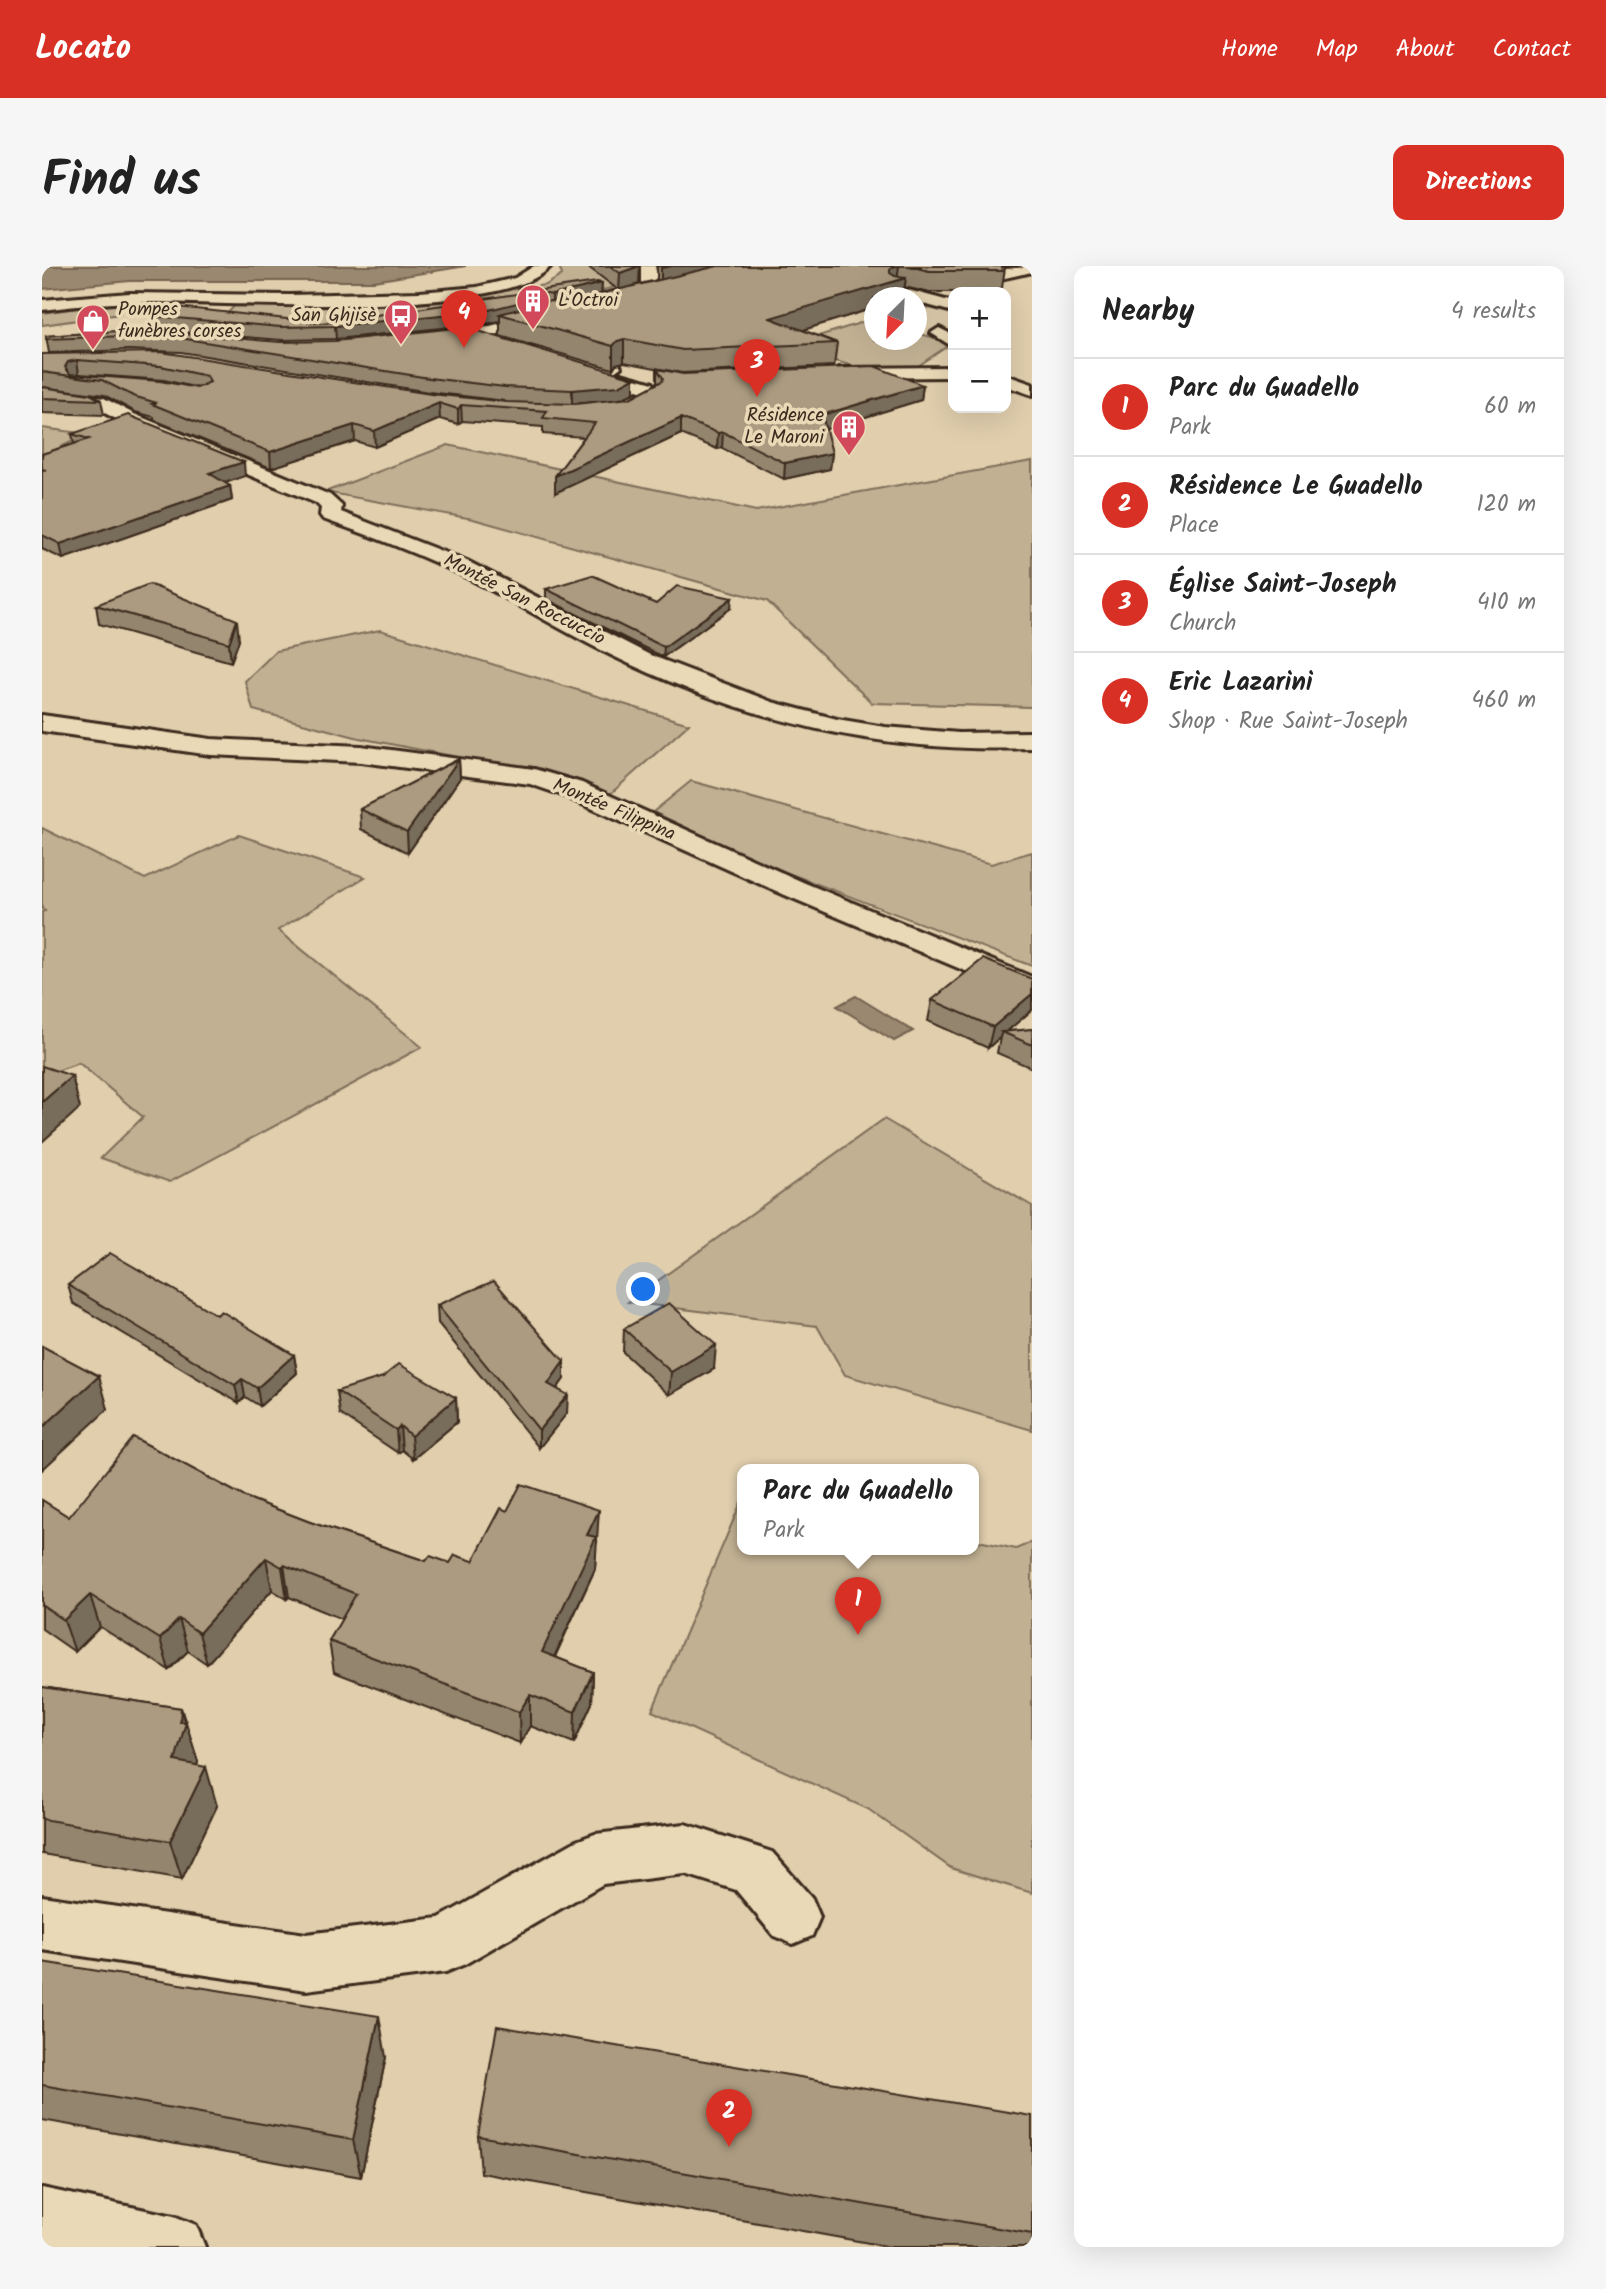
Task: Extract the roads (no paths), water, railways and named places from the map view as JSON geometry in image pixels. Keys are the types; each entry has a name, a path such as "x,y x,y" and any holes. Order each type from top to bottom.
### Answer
{"street":[{"path":"423,296 489,285 513,277 531,266"},
{"path":"42,305 142,297 423,296 500,288 528,279 539,273 544,266"},
{"path":"932,278 986,276 1032,268"},
{"path":"837,271 894,275"},
{"path":"1010,271 1026,280 1032,288"},
{"path":"648,273 650,286 646,290 590,305 661,293"},
{"path":"861,273 858,277 862,282 948,306"},
{"path":"405,340 463,333 557,313"},
{"path":"463,333 647,387 651,394 643,404 626,409 591,411"},
{"path":"515,349 552,352 667,380"},
{"path":"824,374 948,372"},
{"path":"44,383 84,382"},
{"path":"1011,382 1032,390"},
{"name":"Montée San Roccuccio","path":"44,383 98,402 128,418 323,499 332,506 330,514 409,543 477,574 638,659 702,685 834,727 978,741 1032,740"},
{"name":"Montée Filippina","path":"42,723 211,747 360,754 534,778 572,789 795,889 1032,989"},
{"path":"42,1923 306,1962 446,1945 595,1859 685,1849 753,1871 793,1917"},
{"path":"42,2219 174,2247"}],"place":[{"name":"L'Octroi","path":"533,331"},
{"name":"San Ghjisè","path":"401,346"},
{"name":"Eric Lazarini","path":"464,348"},
{"name":"Pompes funèbres corses","path":"93,351"},
{"name":"Église Saint-Joseph","path":"757,397"},
{"name":"Résidence Le Maroni","path":"849,457"},
{"name":"Parc du Guadello","path":"858,1635"},
{"name":"Résidence Le Guadello","path":"729,2147"}]}
